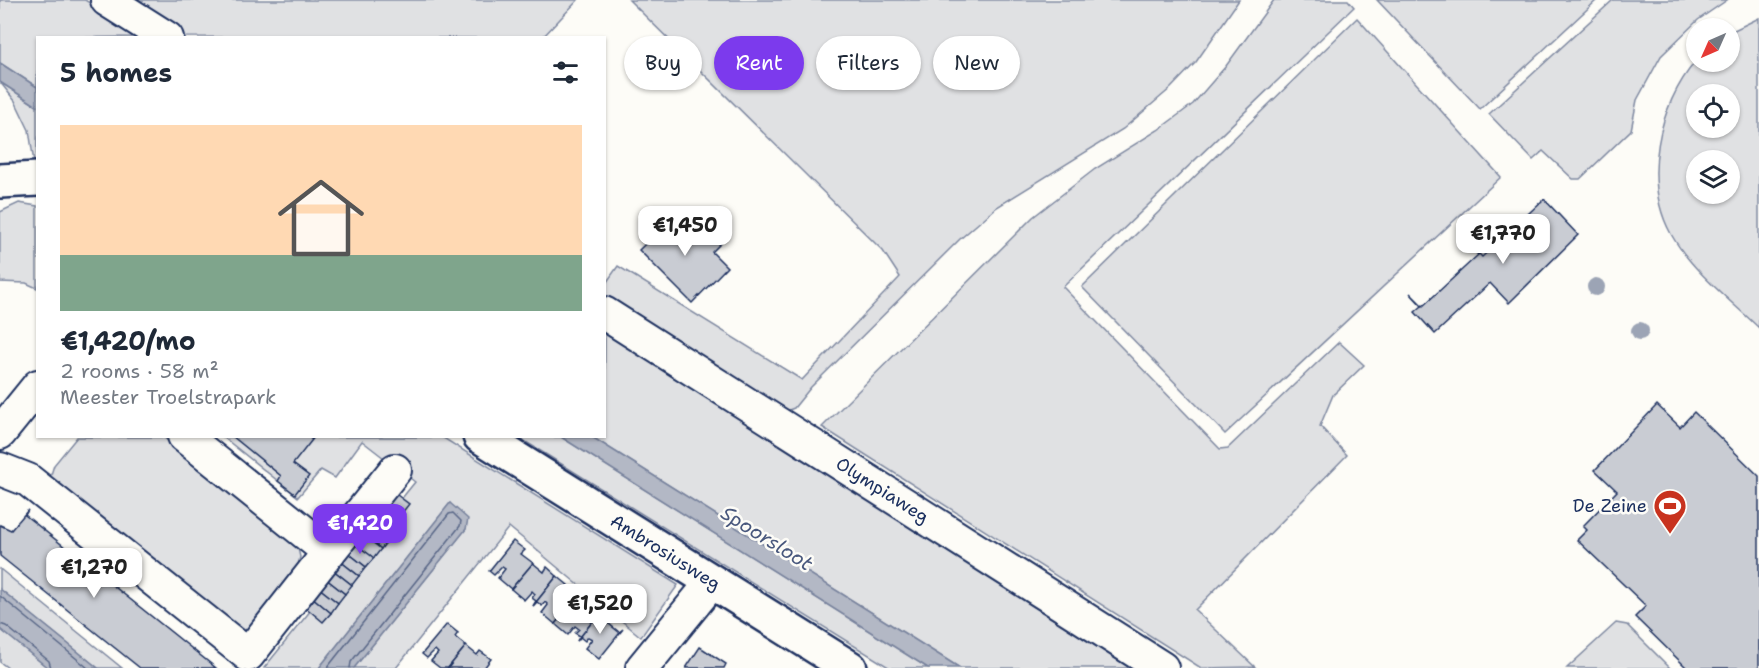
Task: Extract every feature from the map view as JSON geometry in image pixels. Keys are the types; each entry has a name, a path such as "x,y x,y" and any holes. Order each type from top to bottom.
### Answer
{"main road":[{"path":"0,182 36,179"},
{"name":"Ambrosiusweg","path":"483,438 850,668"}],"street":[{"path":"107,0 164,36"},
{"name":"Olympiaweg","path":"606,314 1162,668"},
{"path":"0,434 36,389"},
{"path":"186,438 329,552"},
{"path":"0,469 28,480 248,655 394,470"},
{"path":"642,668 712,582"}],"shaded area":[{"path":"0,0 85,0 142,36 36,36 36,86 0,63"},
{"path":"126,0 578,0 544,36 183,36"},
{"path":"629,0 1239,0 1196,62 1171,88 1123,129 997,207 960,239 811,387 794,408 781,413 606,302 606,283 618,266 802,380 900,277 883,251 720,90 804,90 804,36 714,36 714,84 702,72 702,36 665,36"},
{"path":"1274,0 1348,0 1354,7 1063,287 1220,449 1228,448 1339,342 1364,365 1333,395 1320,426 1347,455 1195,610 1255,667 1201,668 822,427 1033,217 1095,169 1158,130 1193,104 1226,66"},
{"path":"1377,0 1597,0 1480,109"},
{"path":"1613,0 1727,0 1701,18 1686,18 1686,32 1661,56 1637,100 1631,130 1580,179 1573,179 1543,151 1533,160 1489,114"},
{"path":"1357,18 1501,177 1225,434 1082,287"},
{"path":"1759,18 1759,328 1711,284 1689,260 1671,234 1662,213 1657,191 1658,144 1672,99 1688,72 1740,72 1740,27"},
{"path":"0,82 36,105 36,169 29,130 15,101"},
{"path":"19,203 36,206 36,288 26,283 0,282 0,212"},
{"path":"606,333 1130,668 960,668 594,438 606,438"},
{"path":"76,438 164,438 297,544 300,557 297,570 242,637 49,481 54,465"},
{"path":"224,438 444,438 678,585 641,637 509,527 396,668 354,668 466,529 450,503 319,668 264,668 415,482 362,441 335,478 321,470 298,497"},
{"path":"520,438 563,438 928,668 890,668"},
{"path":"0,569 122,668 98,668 0,589"},
{"path":"1616,623 1627,625 1670,668 1567,668"},
{"path":"0,629 48,668 8,668 0,662"}],"water":[{"path":"0,63 36,86 36,105 0,82"},
{"path":"563,438 594,438 960,668 928,668"},
{"path":"450,503 468,519 466,529 354,668 319,668"},
{"path":"0,589 98,668 48,668 0,629"}],"building":[{"path":"1544,199 1578,235 1509,303 1490,283 1435,334 1415,312 1422,306 1410,293 1423,306 1478,255 1467,241 1482,257"},
{"path":"675,215 690,230 699,221 721,243 712,252 727,267 692,303 639,250"},
{"name":"De Zeine","path":"1657,405 1680,427 1694,412 1759,476 1759,668 1687,668 1635,617 1646,606 1577,540 1587,530 1583,526 1617,491 1595,470"},
{"path":"234,438 313,438 293,464 309,476 295,494 278,481 281,476"},
{"path":"393,492 409,504 391,527 375,515"},
{"path":"28,510 25,515 216,668 140,668 0,556 0,525 11,530"},
{"path":"376,516 395,530 388,540 369,525"},
{"path":"369,525 388,540 381,549 362,534"},
{"path":"362,534 381,549 374,558 354,543"},
{"path":"513,541 525,550 521,554 533,563 511,589 498,578 505,569 502,567 494,575 489,571"},
{"path":"354,543 374,558 366,567 347,552"},
{"path":"347,552 366,567 359,576 340,561"},
{"path":"340,561 359,576 352,585 333,570"},
{"path":"533,563 544,572 547,567 557,576 533,606 536,601 532,598 535,594 532,591 524,600 511,589"},
{"path":"333,570 352,585 345,594 326,579"},
{"path":"557,576 568,585 565,588 576,598 555,624 542,613 548,605 545,602 542,606 537,602 533,606"},
{"path":"326,579 345,594 338,603 319,588"},
{"path":"319,588 338,603 331,613 312,597"},
{"path":"312,597 331,613 323,622 304,606"},
{"path":"576,598 587,607 590,603 601,611 577,641 580,636 575,633 579,629 575,626 568,635 555,624"},
{"path":"601,611 611,619 608,623 619,632 623,629 599,659 585,648 592,639 588,637 585,641 580,637"},
{"path":"447,624 458,633 455,637 466,646 448,668 440,668 431,661 438,653 435,650 427,658 422,654"},
{"path":"466,646 477,655 480,651 491,659 484,668 448,668"},
{"path":"700,647 726,664 724,668 686,668"}],"place":[{"name":"De Zeine","path":"1670,535"}],"water label":[{"name":"Spoorsloot","path":"767,538"}]}
